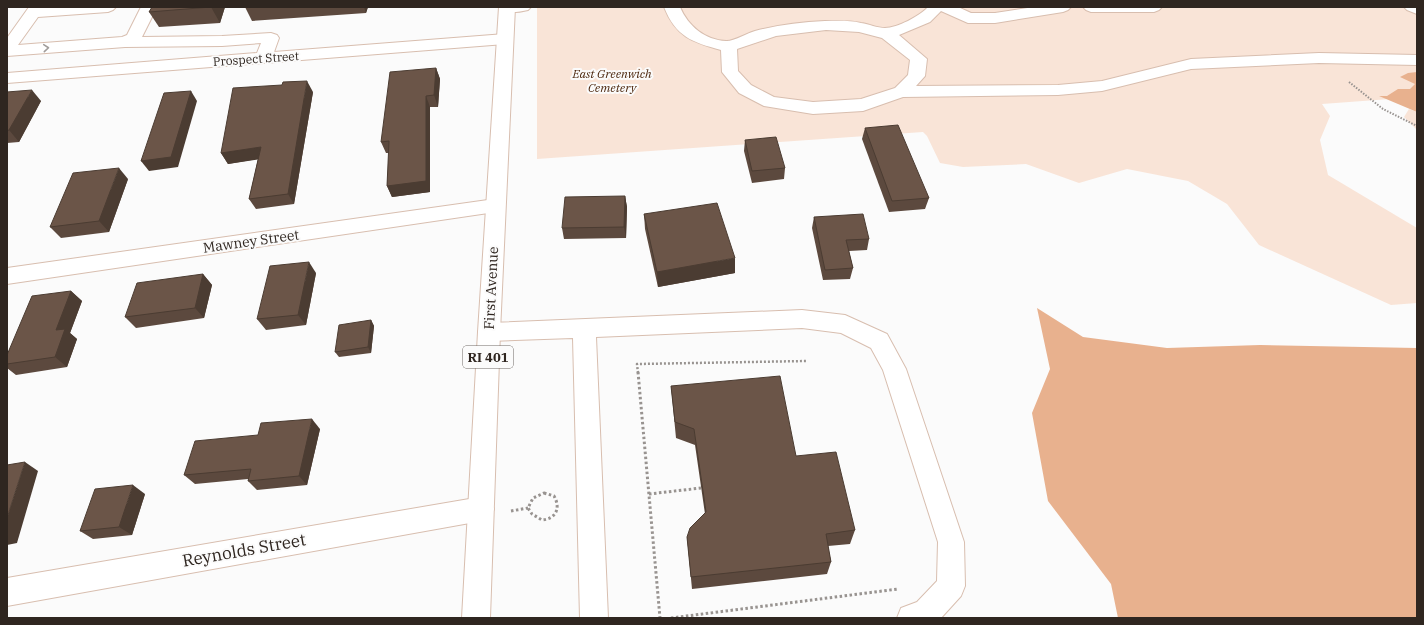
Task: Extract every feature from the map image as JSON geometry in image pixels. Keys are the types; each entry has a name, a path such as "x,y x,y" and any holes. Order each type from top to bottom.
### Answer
{"street":[{"path":"7,50 35,10 108,7"},
{"path":"125,42 132,38 149,7"},
{"name":"First Avenue","path":"476,618 495,206 505,40 512,7"},
{"path":"672,7 675,17 686,32 706,41 729,47 747,38 771,31 827,25 861,28 886,34 919,59 916,76 901,92"},
{"path":"886,34 908,26 928,16 936,7"},
{"path":"946,7 968,18 995,18 1063,7"},
{"path":"1091,7 1154,7"},
{"path":"1412,7 1417,9"},
{"path":"7,50 125,42 222,41 271,38 263,58"},
{"name":"Prospect Street","path":"7,78 505,40"},
{"path":"214,62 222,41"},
{"path":"729,47 730,72 745,89 770,102 813,108 863,105 901,92 1058,90 1102,86 1191,64 1319,58 1417,60"},
{"name":"Mawney Street","path":"7,276 495,206"},
{"path":"489,332 802,319 845,324 879,342 894,369 951,542 951,586 925,615 911,618"},
{"path":"584,327 594,618"},
{"name":"Reynolds Street","path":"7,592 481,509"}],"path":[{"path":"1319,58 1383,109 1417,126"},
{"path":"660,618 637,364 807,361"},
{"path":"648,494 701,488"},
{"path":"544,493 554,496 558,505 557,512 551,518 543,521 536,520 531,515 528,508 533,498 544,493"},
{"path":"510,512 528,508"},
{"path":"671,618 901,589"}],"green space":[{"name":"East Greenwich Cemetery","path":"537,7 1417,7 1417,97 1322,104 1330,116 1320,140 1328,175 1417,228 1417,303 1391,305 1259,245 1227,204 1188,181 1127,169 1079,183 1026,164 963,167 940,163 927,136 923,132 537,159"},
{"path":"1409,109 1417,112 1417,130 1404,117"}],"shaded area":[{"path":"1417,72 1417,112 1379,96 1387,96 1398,89 1410,89 1415,84 1400,77 1408,73"},
{"path":"1037,308 1083,337 1167,348 1260,345 1417,348 1417,618 1118,618 1111,584 1048,501 1032,413 1050,369"}],"building":[{"path":"152,7 211,7 149,12"},
{"path":"436,68 434,95 426,96 426,181 387,186 389,141 381,142 390,72"},
{"path":"307,81 288,194 249,199 261,147 221,153 233,88 282,85 283,82"},
{"path":"32,90 9,130 7,131 7,92"},
{"path":"191,91 171,157 141,161 164,93"},
{"path":"898,125 929,198 892,201 865,128"},
{"path":"776,137 785,168 752,171 745,140"},
{"path":"119,168 99,221 50,227 73,173"},
{"path":"625,196 624,227 562,228 565,197"},
{"path":"717,203 735,258 657,272 644,214"},
{"path":"863,214 869,239 846,240 853,268 825,270 814,217"},
{"path":"309,262 298,315 257,319 270,266"},
{"path":"203,274 195,308 125,317 137,283"},
{"path":"71,291 56,330 65,329 55,357 7,364 7,355 32,296"},
{"path":"371,320 368,347 335,352 339,325"},
{"path":"780,376 796,456 836,452 855,530 826,534 831,562 691,577 687,537 690,528 706,512 694,429 675,422 671,386"},
{"path":"312,419 299,476 248,481 251,469 184,475 195,441 258,435 261,423"},
{"path":"25,462 7,518 7,465"},
{"path":"133,485 119,527 80,531 95,489"}]}
